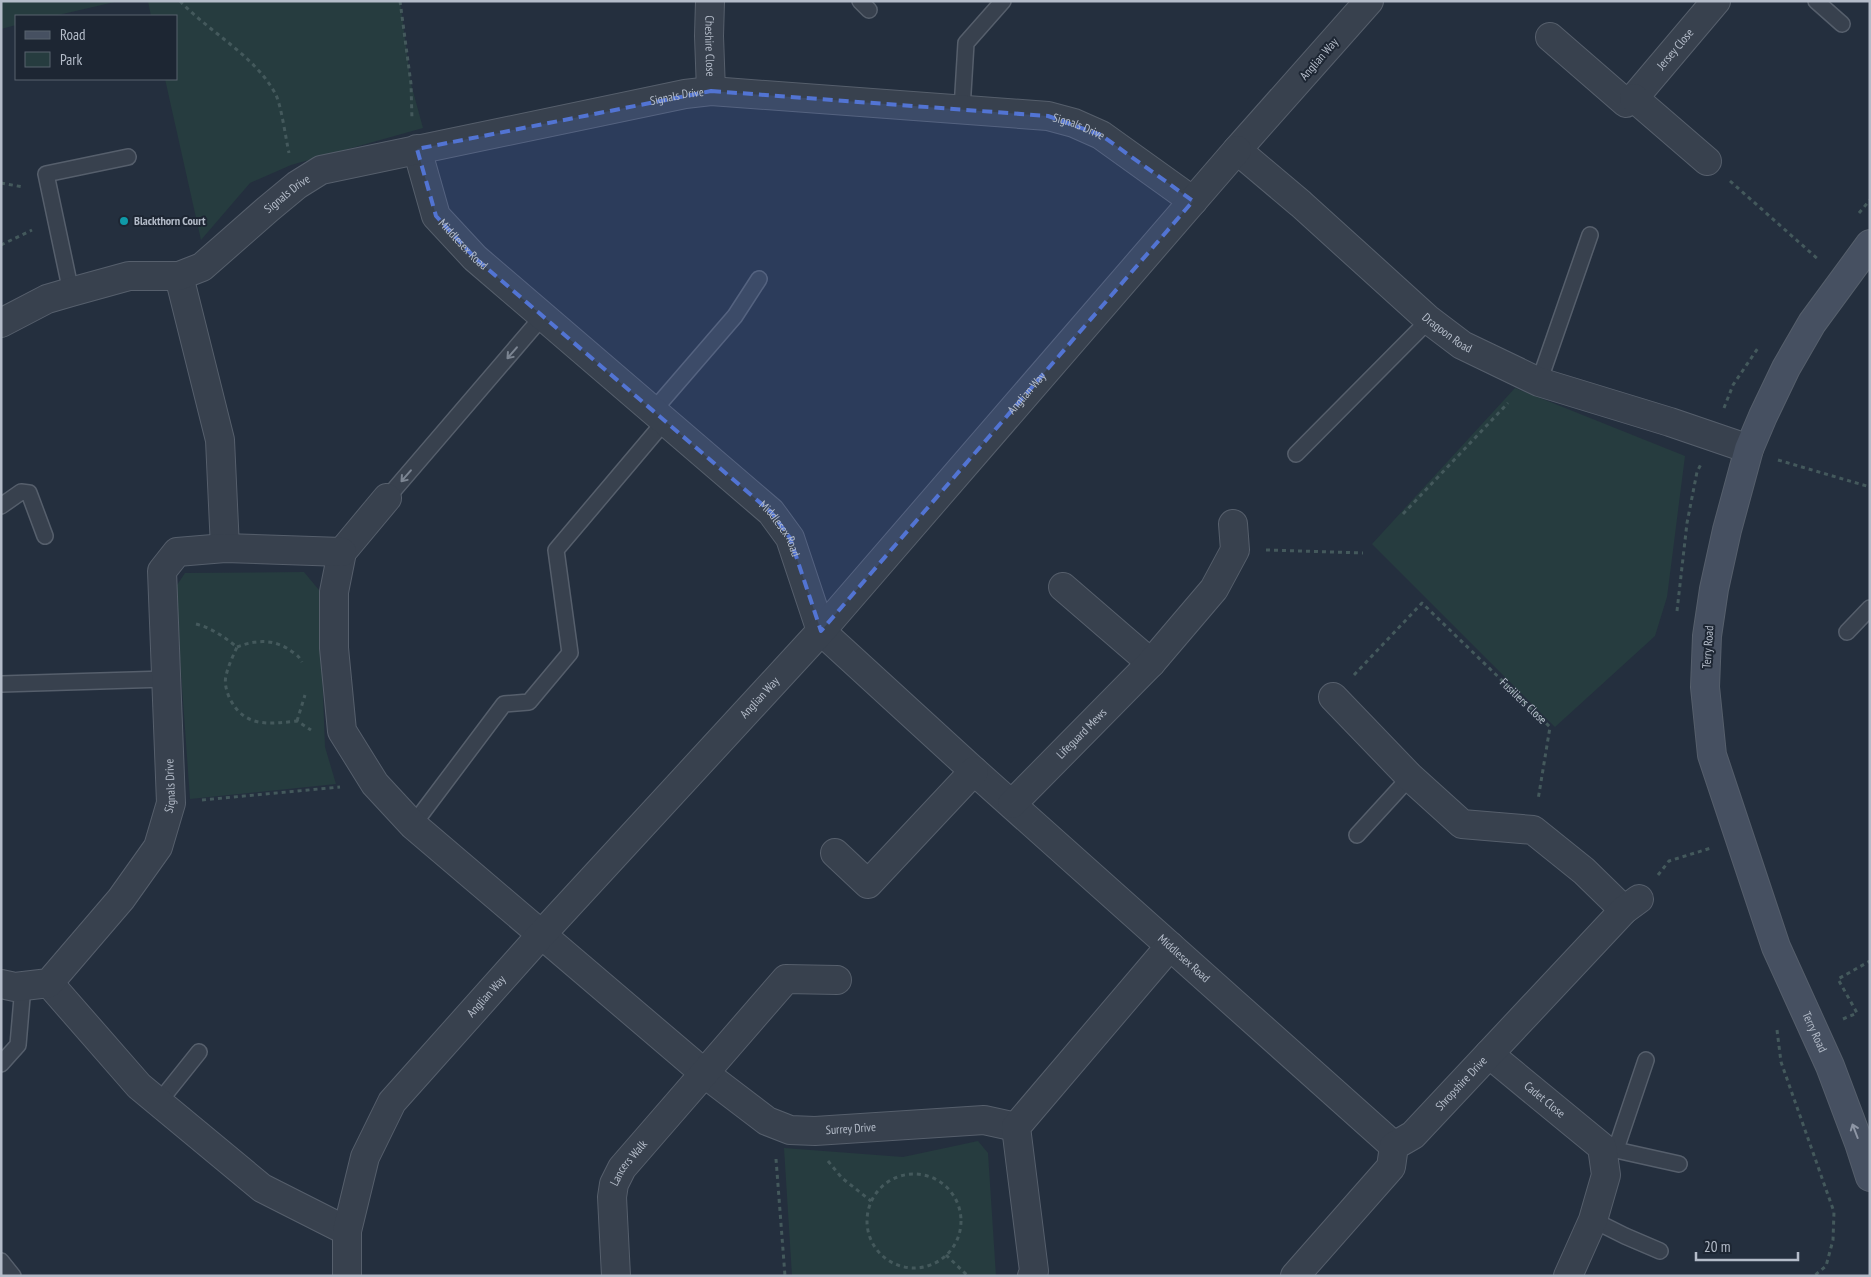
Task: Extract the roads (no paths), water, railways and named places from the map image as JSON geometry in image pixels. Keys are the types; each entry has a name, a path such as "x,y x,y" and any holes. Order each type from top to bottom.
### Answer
{"main road":[{"name":"Terry Road","path":"1870,244 1812,324 1786,368 1762,416 1750,449 1726,530 1707,636 1705,687 1712,755 1776,947 1830,1066 1860,1143 1870,1177"},
{"name":"Terry Road","path":"1830,1066 1870,1114"}],"street":[{"name":"Cheshire Close","path":"710,1 711,90"},
{"name":"Anglian Way","path":"347,1276 347,1231 365,1157 392,1102 541,934 821,631 1237,150 1369,1"},
{"name":"Jersey Close","path":"1634,98 1716,1"},
{"path":"1550,37 1626,103 1634,98 1707,161"},
{"name":"Signals Drive","path":"1,323 47,299 71,292 129,276 178,276 202,267 297,185 321,170 711,90 1048,116 1074,123 1101,135 1193,202"},
{"name":"Middlesex Road","path":"417,149 436,216 475,258 771,512 790,538 821,631 974,771 1394,1146"},
{"name":"Dragoon Road","path":"1237,150 1301,204 1428,320 1462,345 1535,380 1750,449"},
{"path":"178,276 220,440 225,548"},
{"path":"387,498 342,552 334,592 334,648 342,731 375,784 413,825 541,934"},
{"name":"Lifeguard Mews","path":"1012,804 1151,663 1214,589 1234,537"},
{"name":"Signals Drive","path":"24,984 121,899 158,847 172,803 162,571 177,552 225,548 342,552"},
{"path":"1063,587 1151,663"},
{"path":"1333,697 1410,777"},
{"path":"835,853 868,884 974,771"},
{"name":"Shropshire Drive","path":"1394,1146 1413,1135 1632,904 1584,871 1532,830 1462,824 1410,777"},
{"name":"Surrey Drive","path":"541,934 704,1073 767,1121 790,1130 815,1131 984,1120 1016,1127"},
{"path":"1032,1276 1034,1271 1016,1127 1170,946"},
{"path":"704,1073 786,979 837,980"},
{"path":"24,984 139,1086 262,1188 347,1231"},
{"name":"Cadet Close","path":"1489,1054 1609,1148"},
{"name":"Lancers Walk","path":"616,1276 612,1197 614,1184 622,1168 704,1073"},
{"path":"1295,1276 1391,1167 1394,1146"},
{"path":"1568,1276 1593,1220 1606,1175 1609,1148"}],"lane":[{"path":"962,109 966,43 1003,1"},
{"path":"1816,1 1842,24"},
{"path":"71,292 46,174 128,157"},
{"path":"1535,380 1590,235"},
{"path":"413,825 504,704 529,702 570,653 556,550 735,316 759,279"},
{"path":"387,498 544,316"},
{"path":"1296,454 1428,320"},
{"path":"1,506 21,492 29,493 45,536"},
{"path":"1847,632 1870,608"},
{"path":"1,684 166,679"},
{"path":"1357,835 1410,777"},
{"path":"1,1064 18,1045 24,984"},
{"path":"159,1102 199,1052"},
{"path":"1609,1148 1646,1060"},
{"name":"Cadet Close","path":"1609,1148 1679,1164"},
{"path":"1593,1220 1660,1251"},
{"path":"1,1261 13,1276"}],"place":[{"name":"Blackthorn Court","path":"124,221"}]}
